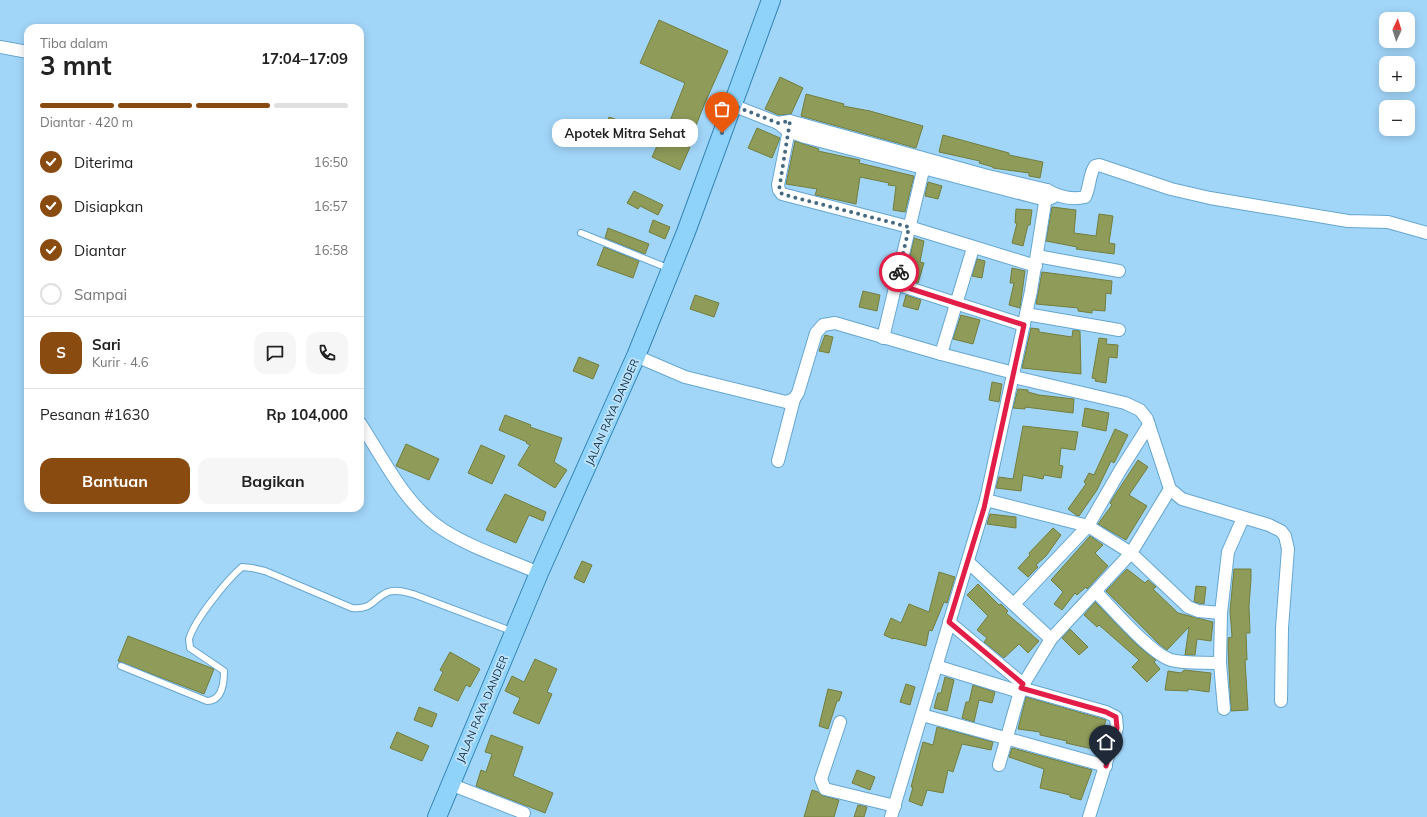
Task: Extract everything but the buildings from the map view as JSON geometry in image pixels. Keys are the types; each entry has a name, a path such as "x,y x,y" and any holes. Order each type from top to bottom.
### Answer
{"main road":[{"name":"JALAN RAYA DANDER","path":"437,817 539,573 636,356 671,269 771,0"}],"street":[{"path":"0,47 24,51"},
{"path":"732,105 806,132 983,180 1050,195 1077,199 1085,197 1088,191 1092,169 1099,165 1171,189 1210,198 1348,221 1388,222 1427,233"},
{"path":"786,125 778,185 782,194 909,227 973,248 1037,261 1119,271"},
{"path":"883,338 925,164"},
{"path":"840,722 821,779 825,789 893,811 986,500 1014,375 1050,195"},
{"path":"942,354 973,248"},
{"path":"896,284 956,303 1025,319 1119,330"},
{"path":"778,461 794,399 798,393 813,339 819,328 835,323 1014,375 1132,406 1144,414 1170,489 1176,495 1185,500 1275,528 1281,532 1287,541 1288,549 1282,628 1281,701"},
{"path":"636,356 696,380 747,391 779,401 786,402 794,399"},
{"path":"1014,604 1088,526 1121,469 1149,425"},
{"path":"364,429 407,495 430,520 460,539 539,573"},
{"path":"999,765 1021,688 1051,639 1131,553 1170,489"},
{"path":"986,500 1088,526 1131,553 1188,606 1198,611 1221,614"},
{"path":"1224,709 1220,663 1221,614 1228,552 1243,518"},
{"path":"968,562 1051,639"},
{"path":"1096,592 1144,640 1163,656 1170,660 1185,662 1220,663"},
{"path":"949,622 1021,688"},
{"path":"936,666 1106,712 1116,717 1117,728 1089,817"},
{"path":"922,715 1007,737 1106,766"},
{"path":"450,784 524,813"}],"lane":[{"path":"581,233 671,269"},
{"path":"121,666 207,701 212,701 217,698 224,682 224,671 190,648 189,640 204,611 231,576 242,567 265,572 352,608 367,608 388,592 398,591 413,594 515,632"}],"way so far":[{"path":"722,133 732,105 778,123 790,121 778,185 779,190 782,194 789,196 909,227 899,272"}],"place":[{"name":"Apotek Mitra Sehat","path":"722,133"}],"route":[{"path":"899,272 896,284 1024,325 1014,377 984,508 949,622 1023,684 1021,688 1106,712 1116,717 1117,728 1106,766"}]}
